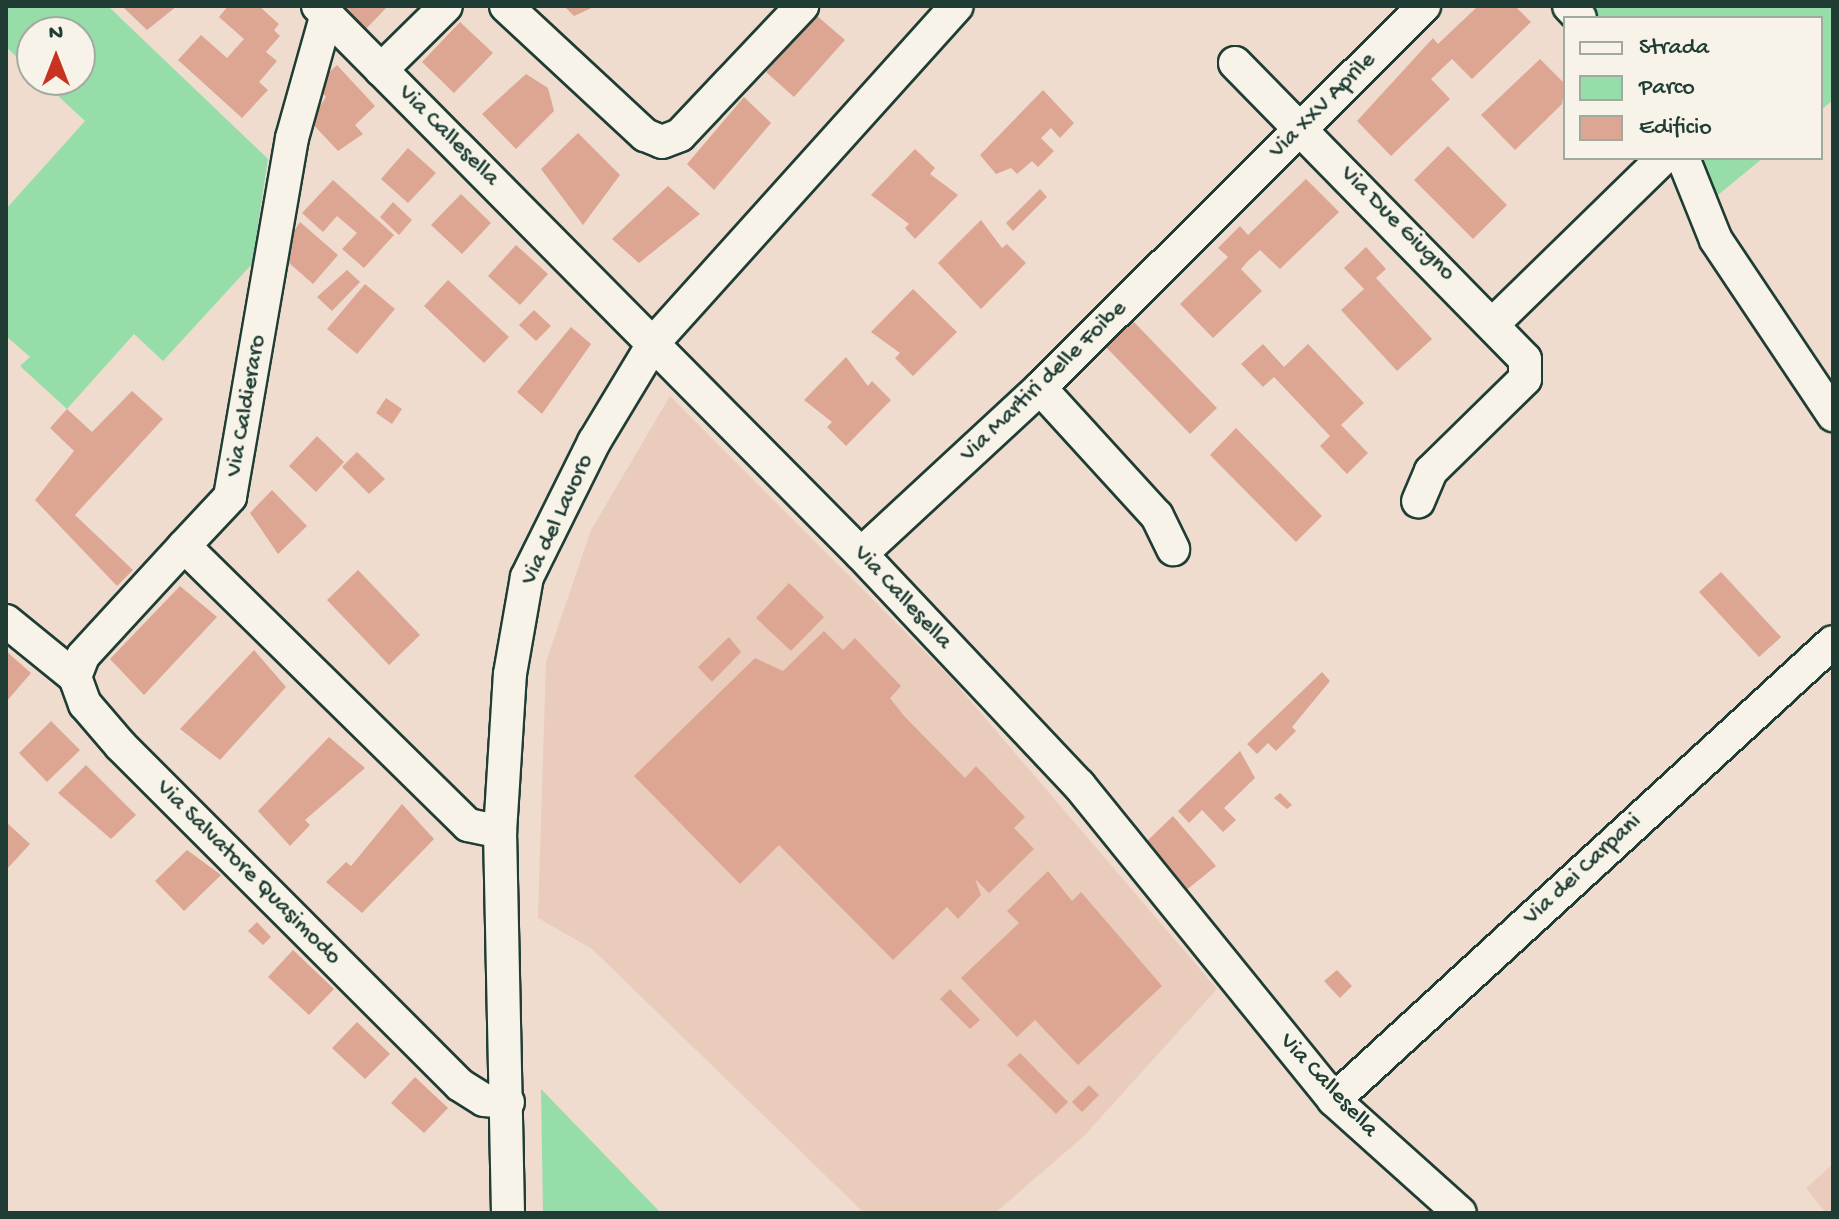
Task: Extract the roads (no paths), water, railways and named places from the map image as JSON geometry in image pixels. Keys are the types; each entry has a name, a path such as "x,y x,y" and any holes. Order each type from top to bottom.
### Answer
{"street":[{"path":"381,70 446,6"},
{"path":"506,6 645,135 662,142 680,135 802,6"},
{"name":"Via del Lavoro","path":"508,1213 500,832 510,674 527,577 594,442 655,341 957,6"},
{"name":"Via XXV Aprile","path":"1225,208 1299,126 1424,6"},
{"name":"Via Callesella","path":"322,11 655,341 861,554 1079,785 1334,1100 1460,1213"},
{"name":"Via Caldieraro","path":"75,677 83,656 230,497 292,138 322,11"},
{"name":"Via Due Giugno","path":"1235,63 1494,323 1525,359 1525,379 1431,471 1418,501"},
{"path":"1494,323 1661,160"},
{"path":"1684,160 1716,240 1833,415"},
{"name":"Via Martiri delle Foibe","path":"861,554 1040,388 1225,208"},
{"path":"1040,388 1157,516 1173,549"},
{"path":"184,546 468,825 500,832"},
{"name":"Via Salvatore Quasimodo","path":"6,621 75,677 85,704 121,746 460,1085 484,1100 508,1102"},
{"name":"Via dei Carpani","path":"1334,1100 1833,642"}]}
